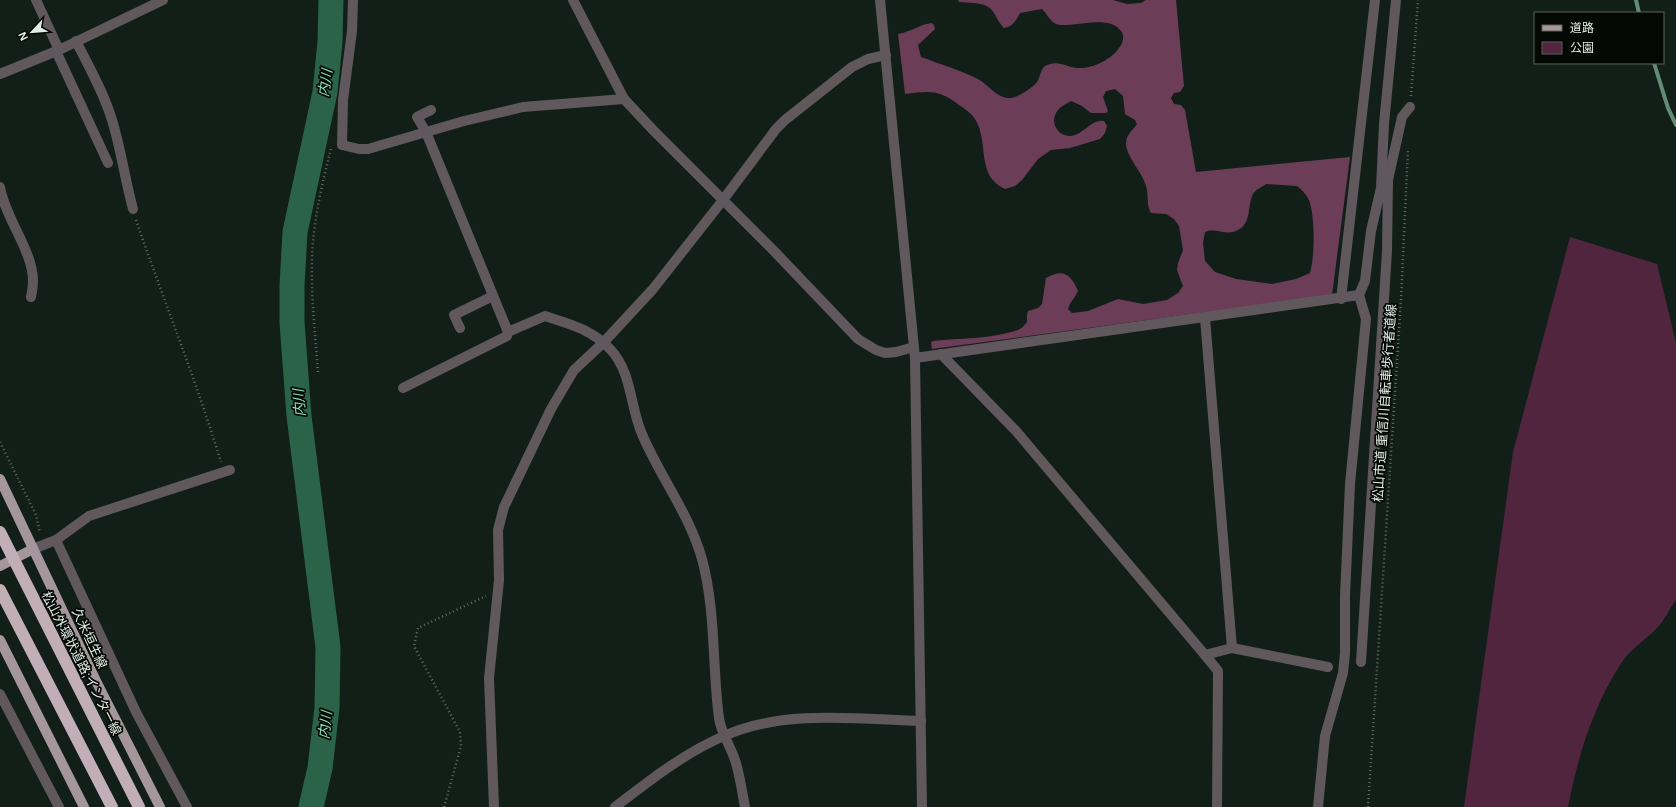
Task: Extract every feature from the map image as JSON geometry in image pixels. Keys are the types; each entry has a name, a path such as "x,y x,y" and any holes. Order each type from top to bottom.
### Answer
{"highway":[{"name":"松山外環状道路;インター線","path":"0,532 139,807"},
{"path":"0,590 112,807"}],"main road":[{"name":"久米垣生線","path":"0,479 96,681 160,807"},
{"path":"0,566 34,549"},
{"path":"0,640 84,807"}],"street":[{"path":"36,0 108,163"},
{"path":"0,74 76,42 163,0"},
{"path":"353,0 352,31 343,100 342,145 359,149 368,149 426,132 523,107 624,99"},
{"path":"573,0 624,99 858,339 876,350 885,353 896,352 914,346"},
{"path":"880,0 915,358 922,721 922,807"},
{"path":"1341,299 1375,0"},
{"path":"1318,807 1325,736 1343,673 1345,653 1345,596 1350,484 1366,319 1359,295 1364,281 1371,231 1381,188 1384,124 1396,0"},
{"path":"76,42 112,118 124,162 134,210"},
{"path":"494,807 489,678 498,590 498,530 504,507 551,409 574,370 604,343 654,289 776,129 785,120 852,67 868,59 886,55"},
{"path":"1360,662 1387,251 1388,180 1402,117 1410,107"},
{"path":"431,110 417,117 426,132 508,332"},
{"path":"1381,188 1388,180"},
{"path":"0,187 2,199 28,257 34,281 31,297"},
{"path":"915,358 1341,299 1359,295"},
{"path":"460,328 454,315 493,296"},
{"path":"403,388 507,336 508,332 545,316 581,328 594,335 604,343 618,359 626,375 641,433 690,526 702,559 710,602 719,716 724,736 735,760 745,807"},
{"path":"1205,318 1232,648"},
{"path":"940,354 1016,431 1218,671 1217,807"},
{"path":"34,549 56,540 90,516 227,471"},
{"path":"56,540 136,712 187,807"},
{"path":"1205,656 1232,648 1328,667"},
{"path":"0,694 59,807"},
{"path":"615,807 682,759 724,736 754,726 793,720 822,718 922,721"}],"path":[{"path":"1410,107 1418,0"},
{"name":"松山市道 重信川自転車歩行者道線","path":"1368,807 1401,300 1408,145"},
{"path":"318,372 313,307 313,239 332,146"},
{"path":"134,210 160,289 227,471"},
{"path":"444,807 461,746 460,732 414,646 418,628 498,590"}],"green space":[{"path":"1570,237 1657,264 1676,343 1676,600 1658,627 1625,658 1603,696 1582,750 1568,807 1464,807 1513,452"}],"shaded area":[{"path":"958,0 1113,0 1127,4 1141,3 1146,0 1176,0 1184,86 1180,92 1174,93 1171,98 1174,104 1181,105 1185,110 1196,172 1350,157 1332,295 932,349 931,342 933,341 995,336 1017,331 1027,322 1028,311 1038,308 1042,304 1046,278 1057,273 1066,274 1072,280 1078,291 1068,309 1072,313 1088,311 1118,299 1143,304 1167,300 1178,293 1183,286 1177,270 1183,250 1179,226 1174,219 1166,214 1151,213 1144,181 1129,154 1126,143 1127,138 1137,124 1135,120 1125,114 1123,96 1115,89 1106,91 1103,97 1108,111 1106,113 1091,113 1082,106 1071,101 1059,109 1054,117 1055,125 1059,132 1067,136 1080,133 1095,122 1104,121 1107,126 1105,133 1100,139 1070,148 1051,150 1038,159 1022,180 1015,186 1005,189 996,183 990,176 986,167 979,129 975,119 970,113 946,96 934,92 905,94 898,34 923,25 932,23 935,29 918,45 921,57 978,79 997,94 1006,98 1014,97 1029,89 1037,82 1043,68 1047,65 1059,63 1077,68 1083,68 1101,63 1116,52 1122,44 1123,37 1121,31 1115,26 1107,23 1097,22 1060,25 1052,22 1042,9 1020,13 1014,23 1004,28 993,11 988,7 976,3 959,2","holes":["1266,184 1297,186 1307,196 1311,207 1313,247 1310,273 1296,279 1272,284 1236,279 1215,272 1205,261 1203,243 1205,232 1214,231 1229,233 1242,227 1247,219 1253,194"]}],"waterway":[{"name":"内川","path":"311,807 320,768 327,708 328,647 299,416 292,322 292,286 295,232 325,92 330,42 331,0"},
{"path":"1636,0 1639,12"},
{"path":"1654,64 1668,108 1676,125"}]}
